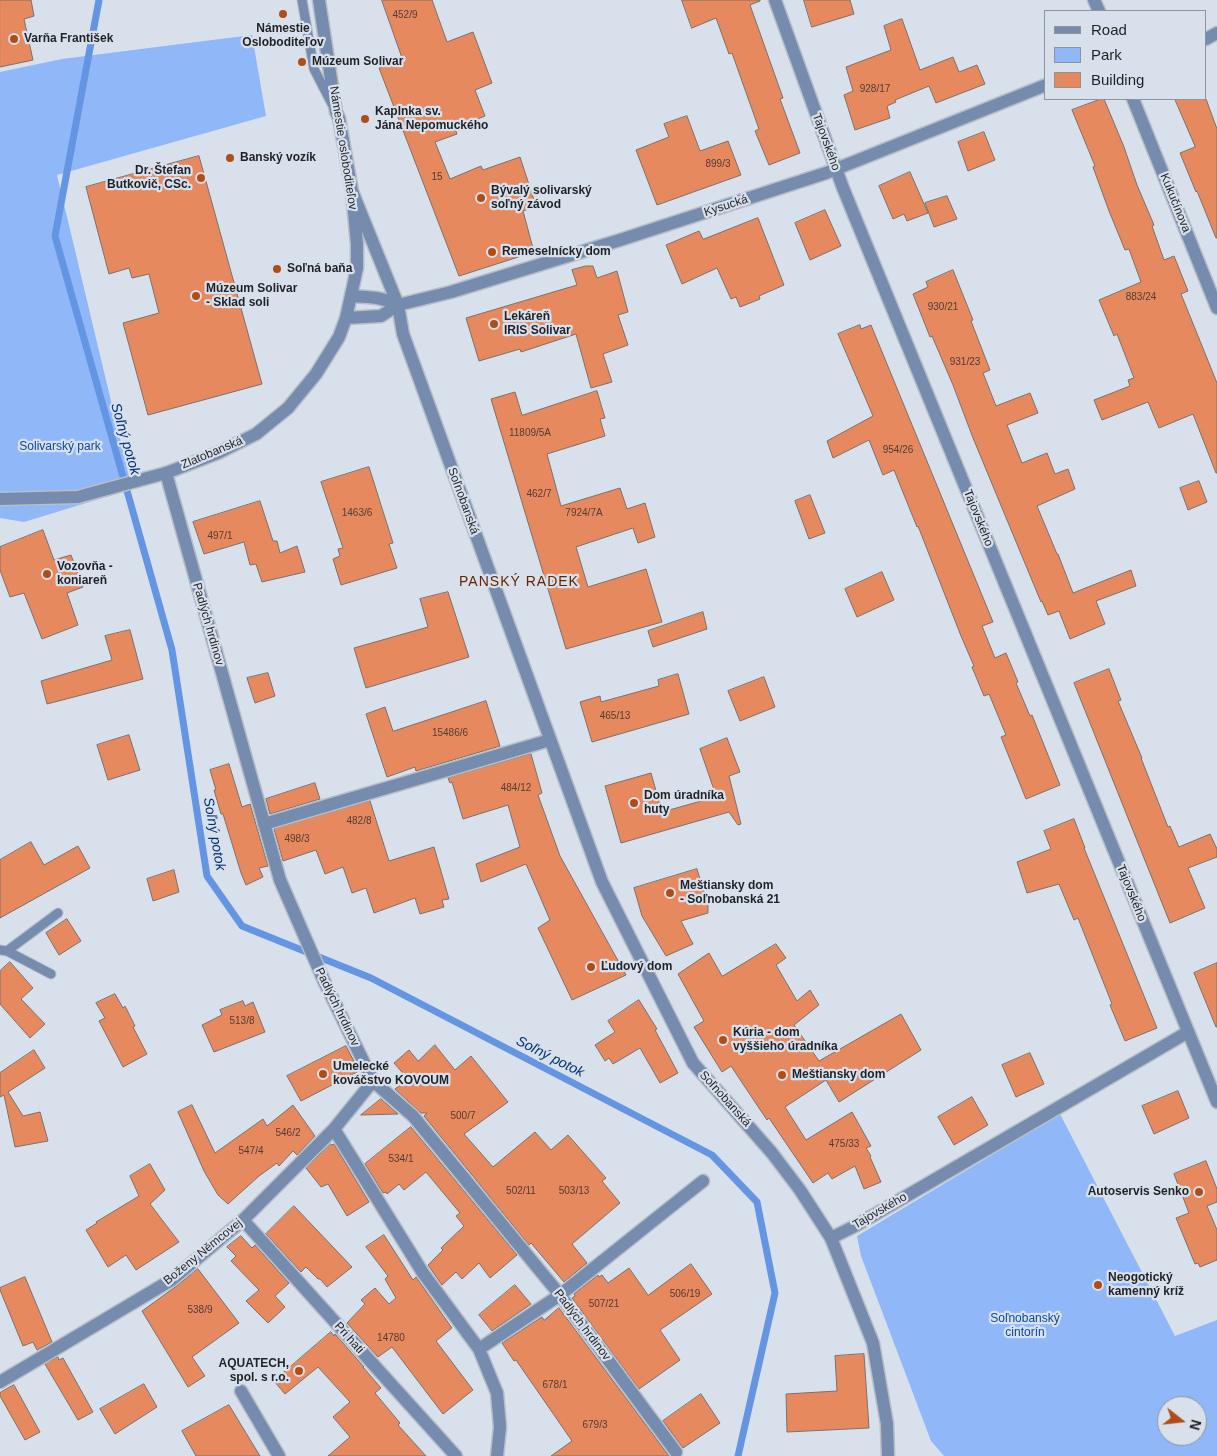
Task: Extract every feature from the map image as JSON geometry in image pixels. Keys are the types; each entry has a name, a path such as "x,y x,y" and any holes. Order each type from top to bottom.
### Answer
{"street":[{"name":"Námestie osloboditeľov","path":"319,0 336,112 339,118 352,191 357,244 357,268 351,296"},
{"name":"Tajovského","path":"775,0 836,170 1217,1102"},
{"name":"Kysucká","path":"346,318 381,316 398,305 451,292 620,240 836,170 1044,86"},
{"name":"Kukučínova","path":"1133,100 1217,308"},
{"name":"Soľnobanská","path":"352,191 398,305 403,334 602,882 693,1063 772,1153 800,1190 831,1238 873,1343 887,1424 888,1456"},
{"path":"351,296 377,297 398,305"},
{"name":"Zlatobanská","path":"0,499 85,496 166,473 256,434 288,408 316,374 339,337 351,296"},
{"name":"Padlých hrdinov","path":"166,473 280,880 324,981 373,1081 413,1116 560,1295 676,1452"},
{"path":"264,824 550,740"},
{"name":"Tajovského","path":"831,1238 1188,1032"},
{"name":"Boženy Němcovej","path":"0,1382 173,1279 243,1220 334,1129 373,1081"},
{"path":"334,1129 423,1273 479,1349 497,1393 500,1427 497,1456"},
{"path":"479,1349 560,1295 703,1181"},
{"name":"Pri hati","path":"243,1220 456,1456"},
{"path":"241,1391 279,1456"}],"lane":[{"path":"302,0 314,69 336,112"},
{"path":"323,21 324,0"},
{"path":"51,974 3,951 58,913"}],"green space":[{"name":"Solivarský park","path":"252,35 266,116 57,175 132,489 24,522 0,518 0,72 62,59"},
{"name":"Soľnobanský cintorín","path":"1060,1114 1175,1336 1217,1320 1217,1456 944,1456 931,1441 861,1256 857,1236"}],"building":[{"name":"Varňa František","path":"0,0 31,0 34,16 24,19 33,60 0,67"},
{"path":"382,0 432,0 447,42 473,32 492,83 475,90 485,116 455,128 457,134 435,142 450,179 481,166 483,170 520,157 536,206 523,211 534,252 459,276 379,68 402,59"},
{"path":"682,0 760,0 750,5 783,98 780,99 800,153 769,165 755,131 759,129 732,53 729,54 716,18 692,28"},
{"path":"804,0 850,0 854,14 812,27"},
{"path":"902,19 920,70 953,57 959,72 977,65 985,84 936,103 929,86 895,100 896,102 887,106 890,118 855,130 844,95 853,91 846,67 891,50 884,26"},
{"path":"1098,100 1104,100 1154,225 1152,226 1164,260 1174,256 1188,291 1181,294 1217,383 1217,473 1193,414 1159,428 1148,402 1102,420 1094,400 1130,386 1128,380 1134,378 1117,334 1114,336 1099,300 1141,282 1129,249 1125,250 1109,211 1093,167 1095,166 1072,110"},
{"path":"1175,100 1206,100 1217,129 1217,238 1180,153 1195,147"},
{"path":"687,116 700,151 728,141 741,175 657,205 636,150 669,137 664,124"},
{"path":"984,132 995,160 968,171 958,142"},
{"name":"Múzeum Solivar - Sklad soli","path":"199,156 262,384 148,415 123,323 159,313 149,274 132,278 129,268 109,274 86,187"},
{"path":"910,172 928,213 907,221 904,214 893,219 879,186"},
{"path":"947,196 957,219 934,227 925,203"},
{"path":"825,210 841,246 810,260 795,223"},
{"path":"758,218 784,285 759,296 760,299 740,307 736,297 731,299 717,268 682,284 666,245 699,231 703,239"},
{"path":"593,266 597,278 617,271 628,312 618,315 628,345 603,354 612,382 591,388 576,334 521,352 520,349 479,361 466,318 577,285 572,270"},
{"path":"953,270 990,370 983,373 996,406 1030,393 1038,413 1007,425 1022,463 1047,453 1055,474 1068,469 1075,489 1037,506 1073,593 1131,570 1136,586 1096,601 1105,624 1070,639 1059,611 1048,615 1041,602 953,385 932,336 930,337 913,294 928,287 926,282"},
{"path":"860,325 861,329 871,325 993,622 982,626 995,658 1006,653 1018,682 1016,683 1030,716 1032,715 1060,785 1026,799 1001,737 1006,735 989,694 984,696 972,667 974,666 894,470 883,475 869,440 833,458 827,441 873,416 838,334"},
{"path":"597,391 605,418 600,419 605,436 547,454 561,506 620,488 627,509 645,503 655,537 638,543 633,528 576,547 588,587 646,569 662,622 566,649 491,399 515,392 522,415"},
{"path":"369,467 393,543 389,544 397,568 341,585 333,559 340,556 338,549 343,548 321,482"},
{"path":"1199,481 1207,502 1188,510 1180,488"},
{"path":"810,495 825,533 809,539 795,501"},
{"path":"260,501 273,541 277,541 280,553 297,546 305,572 262,582 256,564 250,565 244,542 204,554 193,522"},
{"name":"Vozovňa - koniareň","path":"43,530 54,560 71,555 83,587 67,593 78,625 42,639 24,593 10,597 0,570 0,547"},
{"path":"882,572 894,600 857,617 845,589"},
{"path":"448,592 469,657 366,688 354,648 428,627 420,599"},
{"path":"703,612 707,629 653,647 648,631"},
{"path":"130,630 143,679 47,704 41,681 112,660 105,636"},
{"path":"1109,669 1121,700 1118,701 1168,827 1170,826 1179,847 1210,834 1217,849 1217,857 1188,868 1205,908 1170,923 1074,683"},
{"path":"268,673 275,696 255,703 247,678"},
{"path":"678,674 689,714 592,742 580,702 600,696 601,702 659,686 658,680"},
{"path":"764,677 775,707 740,721 728,691"},
{"path":"486,701 500,746 416,771 415,767 387,777 366,714 385,707 393,731"},
{"path":"129,735 140,770 108,780 97,745"},
{"name":"Dom úradníka huty","path":"727,738 740,772 729,776 741,824 738,825 729,812 621,843 605,786 651,773 662,812 719,796 713,787 700,749"},
{"path":"531,754 542,793 538,795 560,856 626,975 572,1000 538,928 550,920 526,864 481,882 476,864 520,847 508,805 463,819 452,782 450,783 448,778"},
{"path":"229,764 242,807 250,804 268,866 259,868 263,877 246,885 223,814 221,814 210,770"},
{"path":"315,783 320,799 270,814 266,799"},
{"path":"370,801 389,861 434,847 449,899 442,900 444,907 420,914 415,898 374,913 366,888 352,893 343,867 325,874 316,850 283,861 274,829"},
{"path":"1074,819 1157,1028 1125,1041 1078,918 1074,920 1059,884 1027,893 1017,862 1051,849 1044,831"},
{"path":"31,842 44,865 78,846 90,868 0,918 0,860"},
{"path":"697,869 708,905 708,913 681,921 693,944 666,956 642,916 634,888"},
{"path":"174,870 179,892 153,901 147,879"},
{"path":"67,919 81,941 59,955 46,933"},
{"path":"776,944 786,958 776,965 797,1001 810,990 819,1005 794,1025 819,1061 901,1014 921,1050 839,1102 826,1080 785,1107 806,1140 852,1112 871,1146 866,1148 881,1182 864,1189 855,1166 832,1179 828,1173 813,1183 769,1118 767,1120 731,1066 722,1072 694,1027 704,1021 678,974 709,953 722,976"},
{"path":"10,962 33,988 21,999 45,1024 30,1038 0,1004 0,971"},
{"path":"1217,963 1217,1027 1216,1027 1194,973"},
{"path":"115,994 123,1008 125,1006 147,1054 123,1067 99,1021 105,1018 96,1003"},
{"path":"639,1000 657,1029 655,1030 678,1073 660,1083 640,1048 613,1064 609,1058 605,1061 595,1045 615,1032 608,1021"},
{"path":"243,1001 245,1006 253,1002 265,1032 214,1052 202,1025 222,1015 220,1010"},
{"path":"435,1045 455,1070 471,1056 508,1102 464,1134 493,1167 535,1132 551,1150 568,1135 606,1178 602,1181 620,1203 572,1244 587,1263 564,1282 531,1243 529,1245 424,1116 427,1113 421,1113 395,1089 408,1079 394,1063 409,1050 418,1061"},
{"name":"Umelecké kováčstvo KOVOUM","path":"346,1046 359,1071 301,1101 287,1076"},
{"path":"34,1050 45,1068 8,1092 23,1116 40,1112 48,1141 15,1147 4,1095 0,1097 0,1073"},
{"path":"1030,1053 1044,1084 1016,1097 1002,1065"},
{"path":"1178,1091 1189,1118 1154,1134 1142,1106"},
{"path":"972,1097 988,1125 954,1145 938,1117"},
{"path":"381,1099 398,1114 361,1115"},
{"path":"192,1105 215,1153 263,1119 267,1126 293,1105 315,1136 297,1155 293,1151 279,1166 277,1163 259,1176 228,1204 218,1195 204,1171 178,1112"},
{"path":"411,1127 517,1255 490,1278 479,1263 462,1279 456,1272 442,1285 428,1265 443,1250 441,1248 464,1226 456,1216 460,1213 426,1172 404,1190 399,1184 387,1194 386,1192 383,1193 365,1164"},
{"path":"331,1144 334,1144 369,1202 347,1216 328,1184 321,1187 306,1168"},
{"path":"1206,1161 1217,1189 1217,1202 1207,1206 1217,1230 1217,1260 1200,1267 1198,1263 1195,1264 1176,1218 1189,1213 1174,1174"},
{"path":"150,1164 165,1190 150,1204 179,1242 136,1270 126,1255 108,1267 86,1230 139,1196 130,1176"},
{"path":"294,1206 352,1267 327,1287 306,1267 301,1272 266,1234"},
{"path":"384,1235 413,1280 416,1277 452,1328 436,1341 473,1390 443,1414 392,1347 378,1357 347,1323 365,1304 361,1300 375,1288 389,1304 396,1298 385,1279 388,1276 366,1247"},
{"path":"241,1236 252,1248 255,1245 289,1283 275,1296 285,1307 268,1323 246,1301 259,1290 231,1261 236,1256 227,1247"},
{"path":"691,1264 712,1294 660,1330 680,1360 639,1389 572,1298 575,1296 574,1294 598,1275 599,1277 602,1275 608,1283 629,1268 648,1295"},
{"path":"198,1269 239,1323 192,1357 205,1376 188,1387 142,1311"},
{"path":"25,1277 52,1342 37,1350 33,1342 23,1346 0,1290 0,1288"},
{"path":"515,1285 531,1304 492,1331 479,1315"},
{"path":"559,1308 669,1456 551,1456 572,1441 516,1360 514,1361 502,1343 542,1317 544,1320"},
{"path":"331,1332 334,1336 335,1334 381,1388 375,1393 400,1423 398,1425 426,1456 328,1456 350,1437 333,1417 350,1402 318,1367 285,1394 274,1381"},
{"path":"864,1354 869,1428 787,1432 786,1394 837,1391 835,1356"},
{"path":"58,1357 59,1360 63,1358 93,1412 78,1420 45,1364"},
{"path":"144,1384 157,1407 115,1434 100,1409"},
{"path":"14,1385 40,1432 25,1440 0,1396 0,1393"},
{"path":"701,1394 720,1423 683,1448 663,1421"},
{"path":"229,1405 260,1456 196,1456 182,1431"}],"waterway":[{"name":"Soľný potok","path":"99,0 55,236 172,650 207,876 242,926 371,978 712,1155 757,1202 775,1293 738,1456"}],"place":[{"name":"Námestie Osloboditeľov","path":"283,14"},
{"name":"Varňa František","path":"14,39"},
{"name":"Múzeum Solivar","path":"302,62"},
{"name":"Kaplnka sv. Jána Nepomuckého","path":"365,119"},
{"name":"Banský vozík","path":"230,158"},
{"name":"Dr. Štefan Butkovič, CSc.","path":"201,178"},
{"name":"Bývalý solivarský soľný závod","path":"481,198"},
{"name":"Remeselnícky dom","path":"492,252"},
{"name":"Soľná baňa","path":"277,269"},
{"name":"Múzeum Solivar - Sklad soli","path":"196,296"},
{"name":"Lekáreň IRIS Solivar","path":"494,324"},
{"name":"Vozovňa - koniareň","path":"47,574"},
{"name":"Dom úradníka huty","path":"634,803"},
{"name":"Meštiansky dom - Soľnobanská 21","path":"670,893"},
{"name":"Ľudový dom","path":"591,967"},
{"name":"Kúria - dom vyššieho úradníka","path":"723,1040"},
{"name":"Umelecké kováčstvo KOVOUM","path":"323,1074"},
{"name":"Meštiansky dom","path":"782,1075"},
{"name":"Autoservis Senko","path":"1199,1192"},
{"name":"Neogotický kamenný kríž","path":"1098,1285"},
{"name":"AQUATECH, spol. s r.o.","path":"299,1371"}],"district":[{"name":"PANSKÝ RADEK","path":"519,582"}]}
